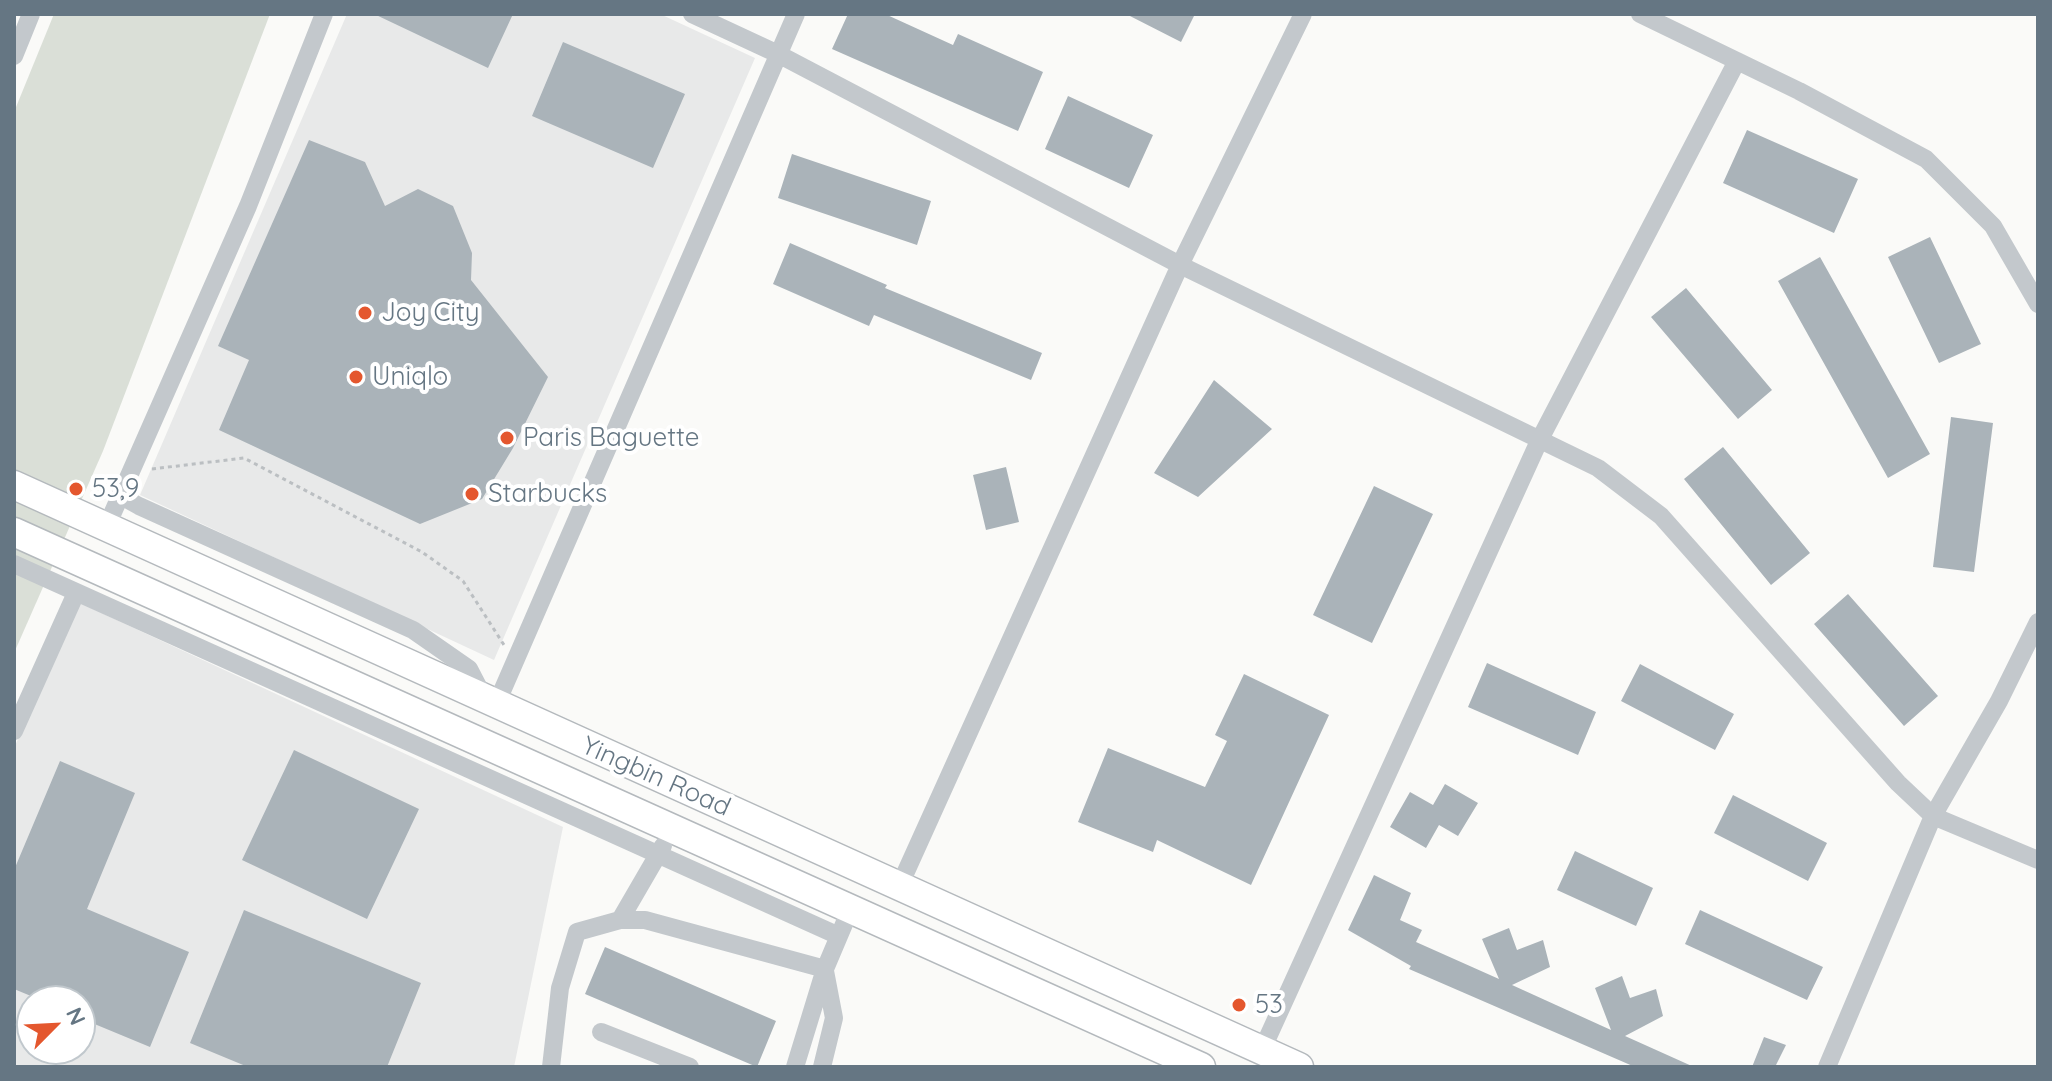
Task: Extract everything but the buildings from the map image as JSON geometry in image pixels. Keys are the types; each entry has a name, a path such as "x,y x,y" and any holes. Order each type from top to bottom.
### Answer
{"highway":[{"name":"Yingbin Road","path":"14,485 1299,1067"},
{"name":"Yingbin Road","path":"14,532 665,842 850,910 1201,1067"}],"street":[{"path":"14,56 31,14"},
{"path":"106,528 248,206 324,14"},
{"path":"692,14 778,54 1180,265 1598,468 1661,516 1898,783 1933,816 2038,860"},
{"path":"121,496 413,630 469,669 490,702 514,662 796,14"},
{"path":"899,887 1180,265 1303,14"},
{"path":"1640,14 1926,159 1993,226 2038,304"},
{"path":"1262,1050 1539,441 1737,61"},
{"path":"14,564 665,842 839,936"},
{"path":"14,731 76,593"},
{"path":"1827,1067 1933,816 1999,701 2038,622"},
{"path":"620,920 665,842"},
{"path":"795,1067 825,969 850,910"},
{"path":"551,1067 560,988 577,932 620,920 645,920 825,969"},
{"path":"822,1067 834,1018 825,969"},
{"path":"601,1032 690,1067"}],"path":[{"path":"131,472 244,458 422,552 463,581 514,662"}],"shaded area":[{"path":"54,14 270,14 103,451 14,653 14,112"},
{"path":"347,14 660,14 755,58 494,660 140,495"},
{"path":"80,603 563,827 514,1067 14,1067 14,748"}],"place":[{"name":"Joy City","path":"365,313"},
{"name":"Uniqlo","path":"356,377"},
{"name":"Paris Baguette","path":"507,438"},
{"name":"53,9","path":"76,489"},
{"name":"Starbucks","path":"472,494"},
{"name":"53","path":"1239,1005"}]}
